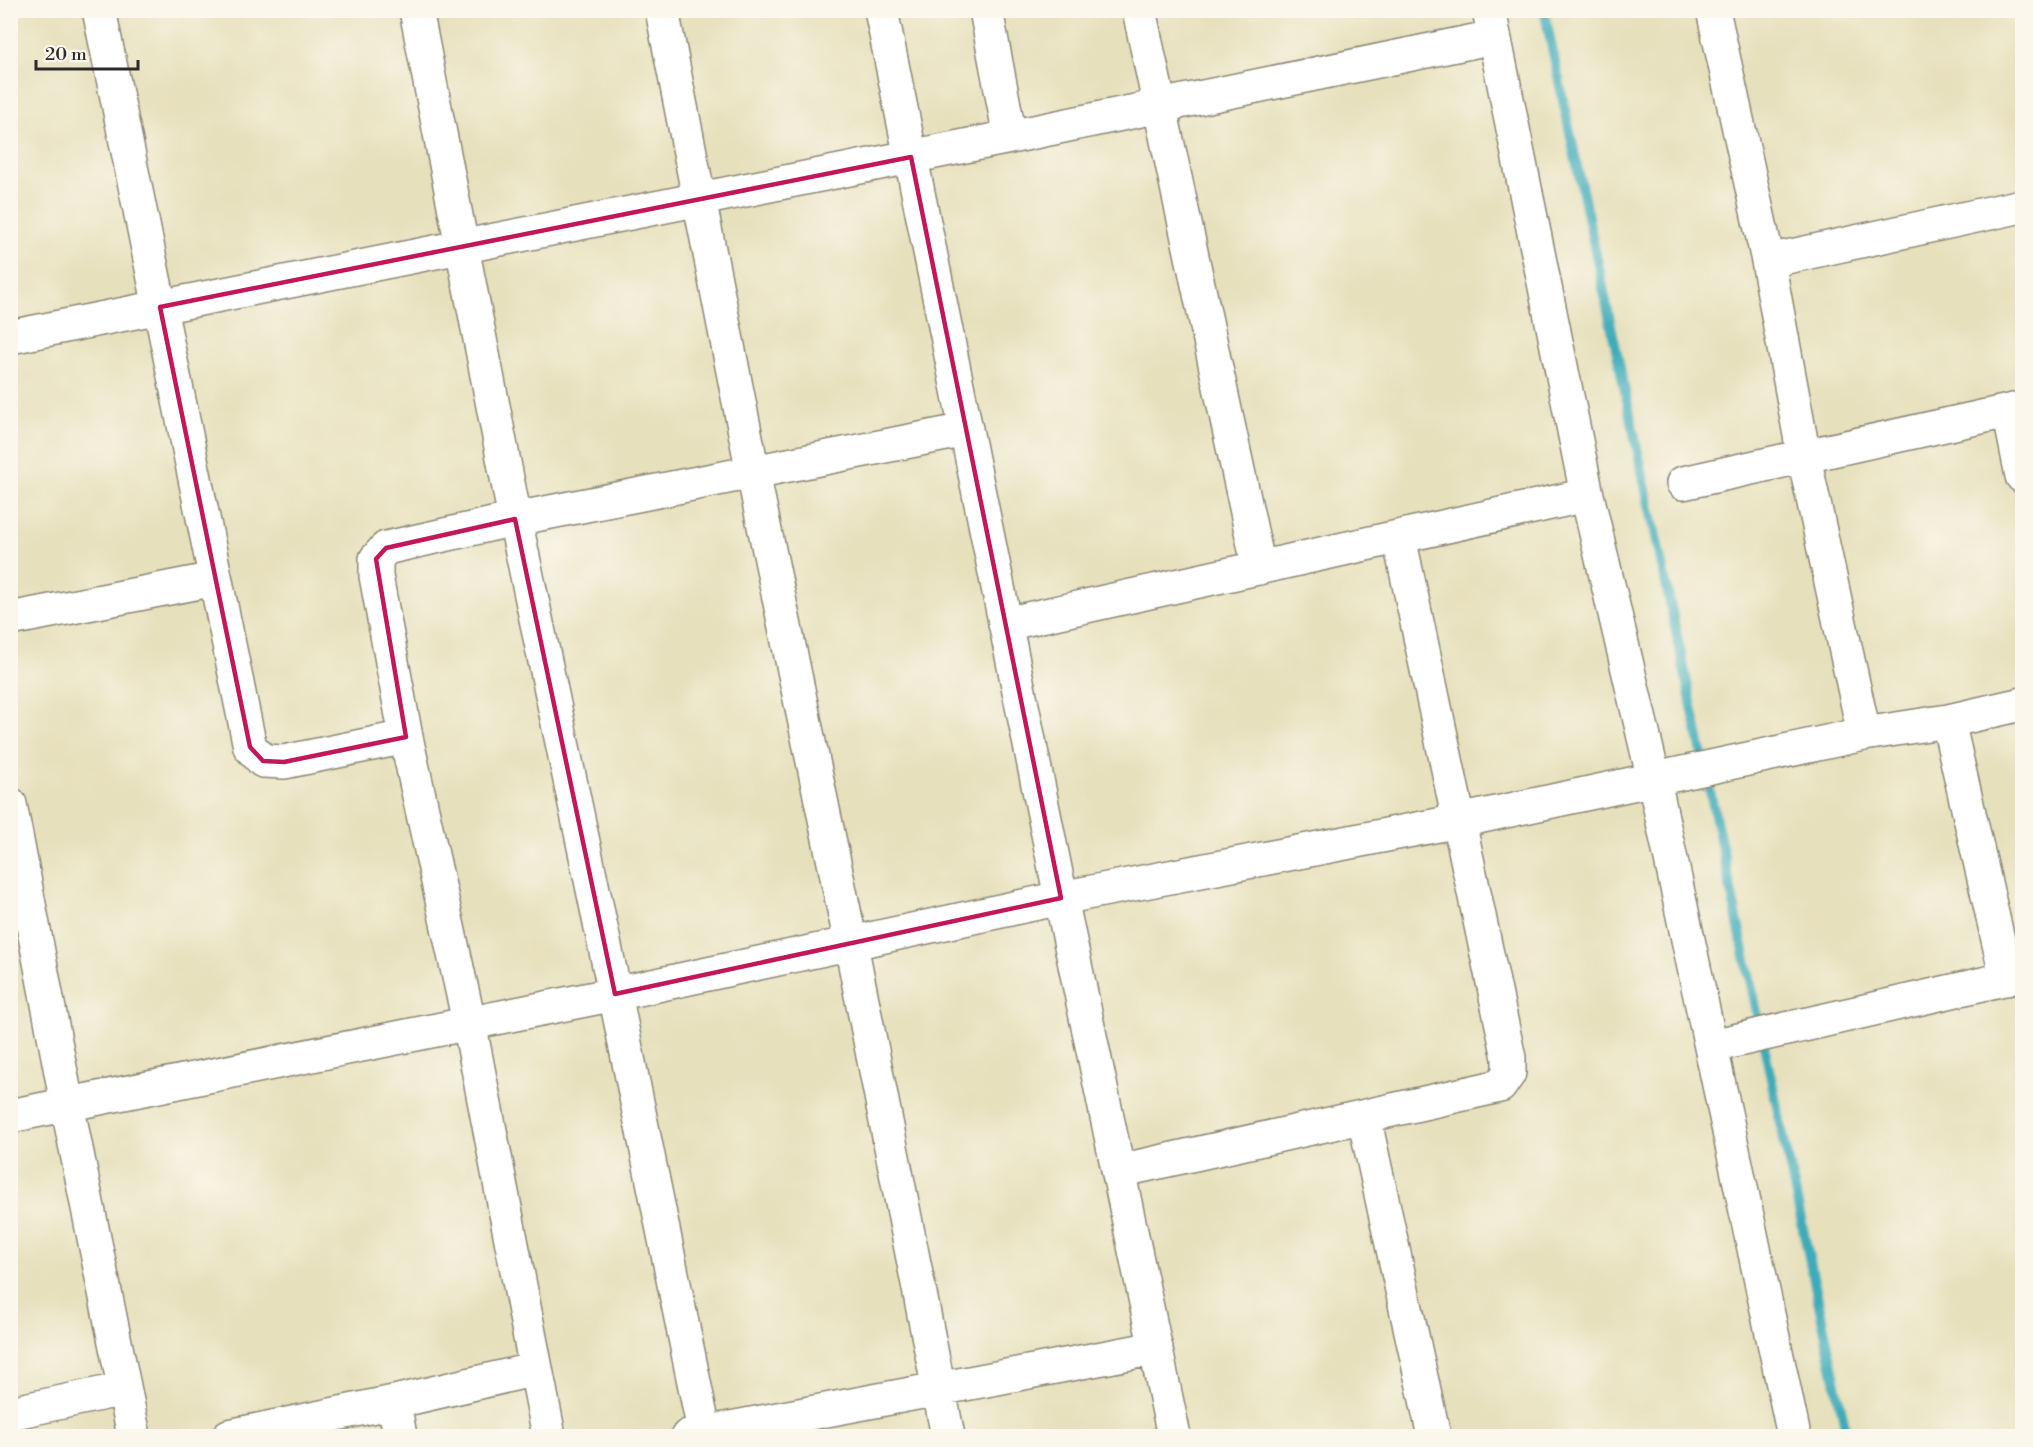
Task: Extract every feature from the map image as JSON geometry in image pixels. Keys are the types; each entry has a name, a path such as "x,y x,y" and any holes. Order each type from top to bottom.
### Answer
{"street":[{"path":"99,10 250,747 264,761 284,762 406,737"},
{"path":"416,10 515,519 615,994 699,1436 1156,1348"},
{"path":"662,10 948,1437"},
{"path":"881,10 1061,898 1174,1437"},
{"path":"986,10 1010,137"},
{"path":"1139,10 1259,568"},
{"path":"1713,10 1768,261 1804,457 1864,734"},
{"path":"10,337 1160,106 1492,24 1587,495 1654,780 1794,1437"},
{"path":"1768,261 2022,206"},
{"path":"1683,483 2016,410 2022,476"},
{"path":"549,1437 469,1022 406,737 376,576 376,560 386,548 515,519 966,430"},
{"path":"1005,624 1587,495"},
{"path":"1119,1172 1500,1086 1509,1073 1509,1058 1399,537"},
{"path":"10,619 216,579"},
{"path":"10,1116 615,994 1061,898 1459,821 1864,734 1948,721 2022,704"},
{"path":"1712,1046 2015,977 1948,721"},
{"path":"12,814 134,1437"},
{"path":"1364,1117 1434,1437"},
{"path":"229,1437 536,1369"},
{"path":"10,1413 124,1389"},
{"path":"394,1402 400,1437"}],"highlighted area":[{"path":"911,157 1061,898 615,994 515,519 386,548 376,559 406,737 284,762 263,761 250,747 160,307"}],"waterway":[{"path":"1544,10 1847,1436"}]}
